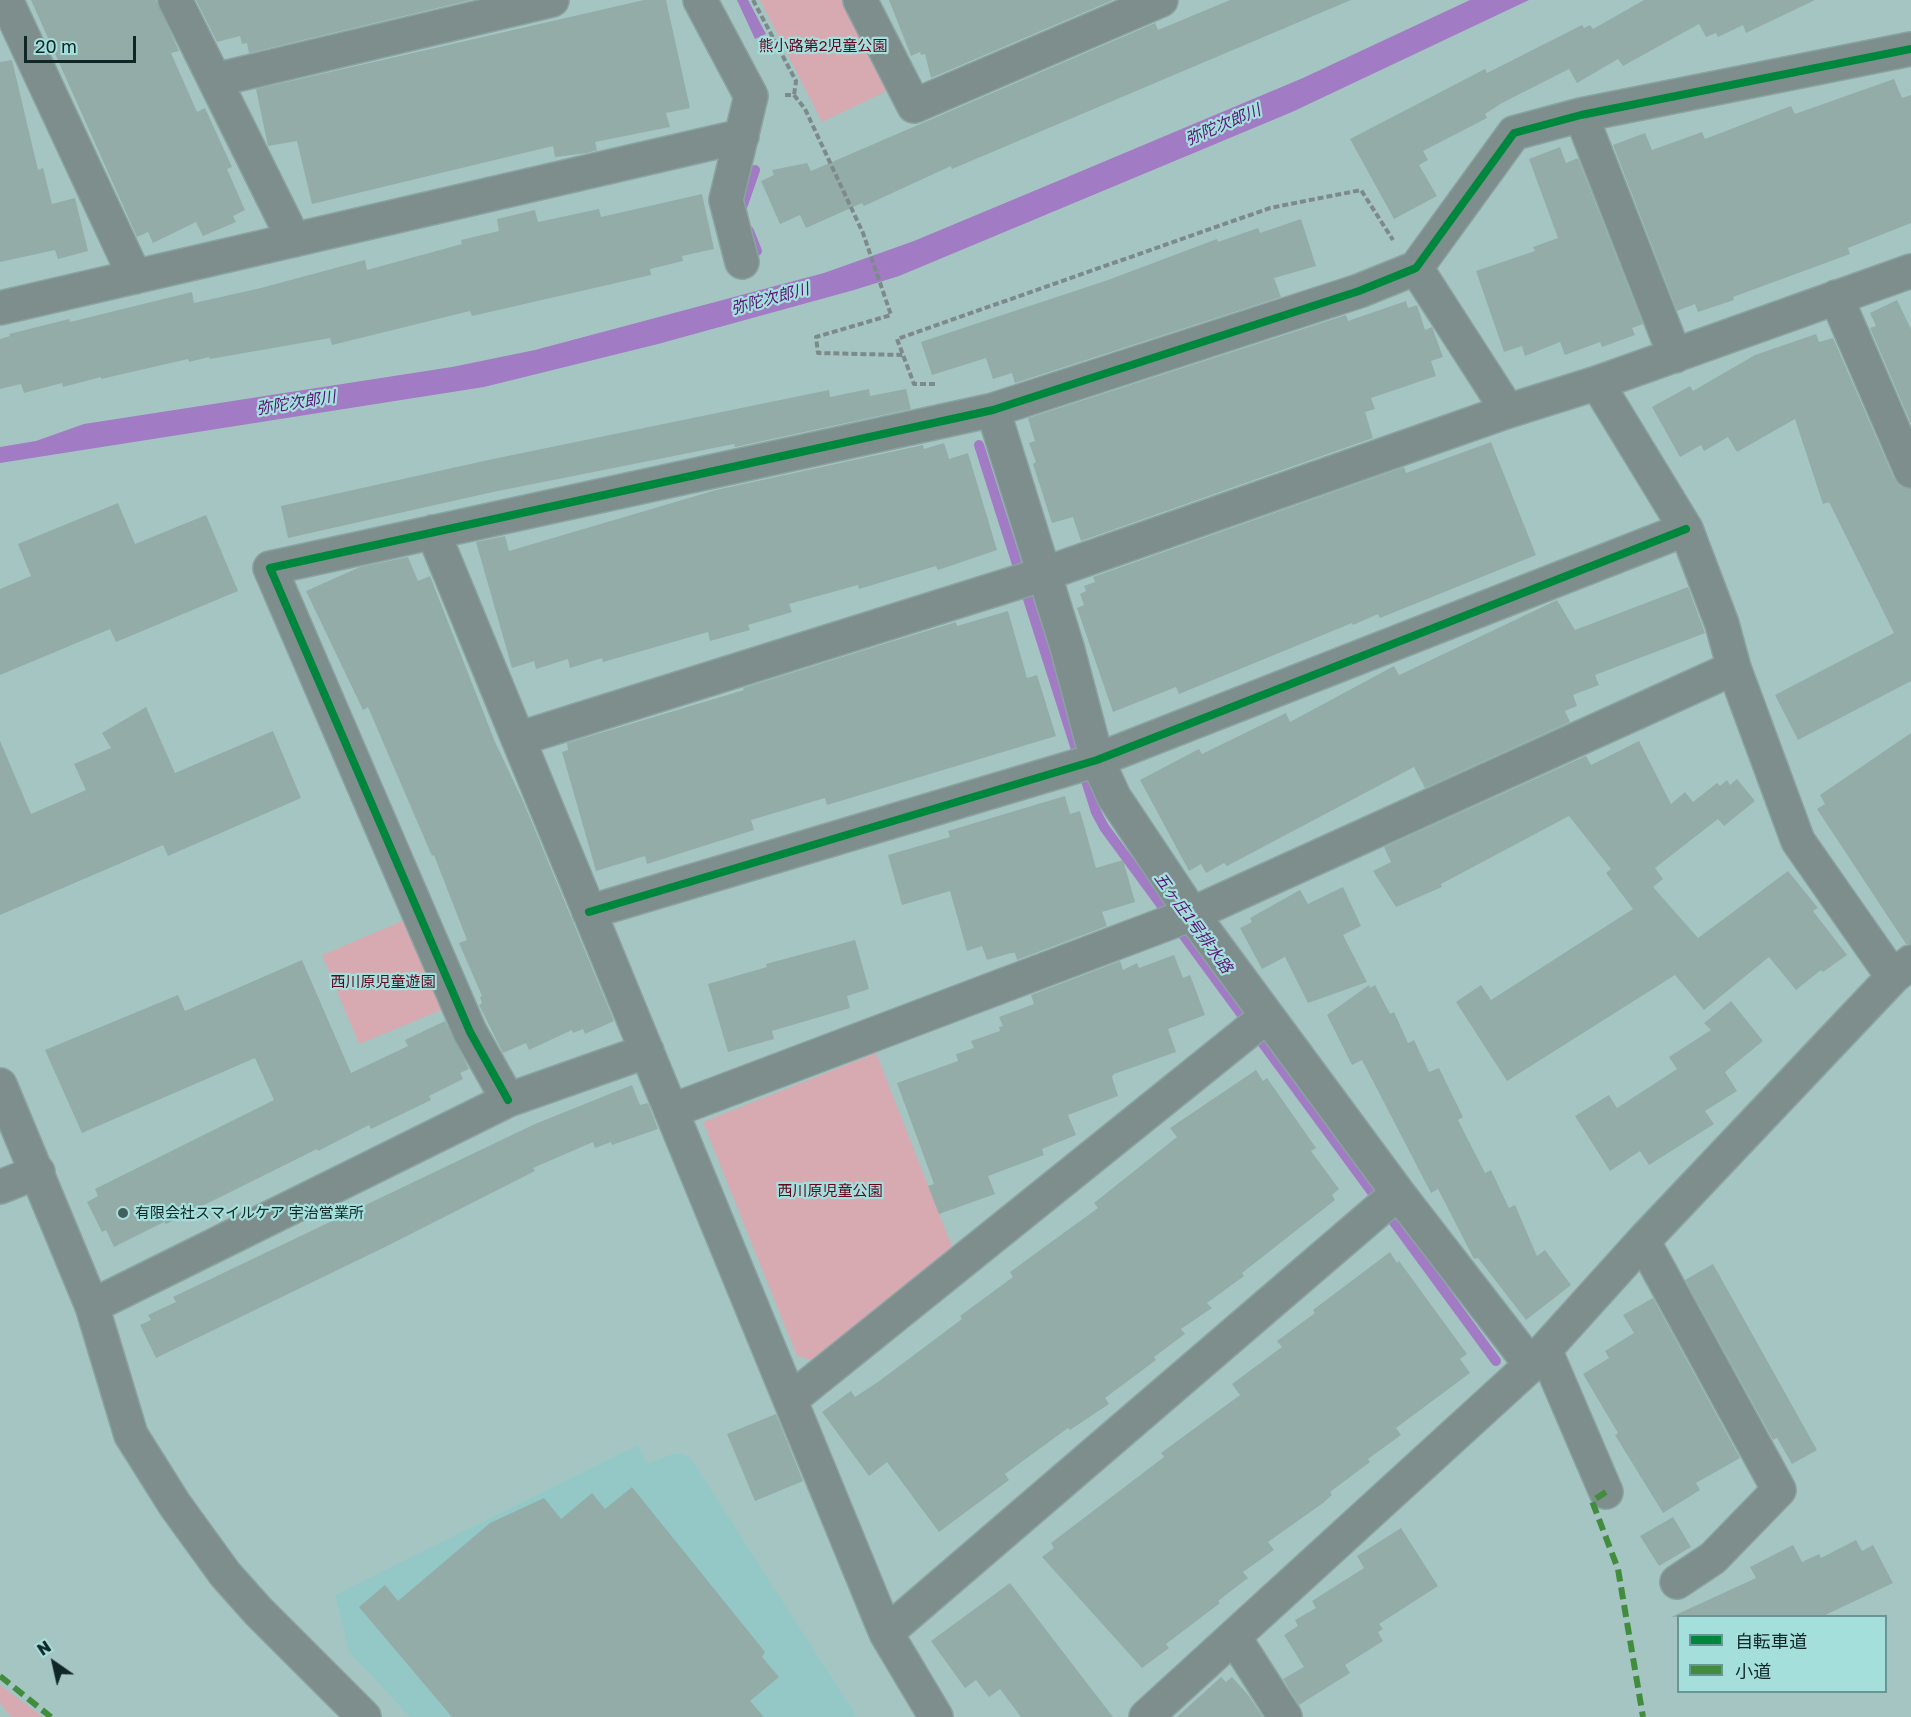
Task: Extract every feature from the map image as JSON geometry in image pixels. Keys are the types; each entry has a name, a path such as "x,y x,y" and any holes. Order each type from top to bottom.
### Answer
{"street":[{"path":"6,0 135,277"},
{"path":"175,0 294,240"},
{"path":"215,80 552,0"},
{"path":"700,0 752,96 726,200 742,262"},
{"path":"860,0 914,106 1161,0"},
{"path":"508,1100 470,1032 270,568 980,412 1359,291 1416,268 1514,133 1581,115 1911,49"},
{"path":"1581,115 1675,356"},
{"path":"0,308 742,136"},
{"path":"1416,268 1508,411"},
{"path":"518,739 1028,579 1508,411 1675,356 1911,271"},
{"path":"1836,297 1911,471"},
{"path":"1146,1717 1538,1358 1643,1241 1902,969 1798,841 1686,529 1597,383"},
{"path":"980,412 1083,764 1114,797 1178,919 1386,1203 1538,1358 1606,1492"},
{"path":"590,912 1083,764 1686,529"},
{"path":"433,532 886,1633 936,1717"},
{"path":"671,1111 1178,919 1734,668"},
{"path":"790,1400 1256,1025"},
{"path":"92,1306 508,1100 647,1051"},
{"path":"0,1085 92,1306 131,1435 175,1505 225,1574 258,1611 364,1717"},
{"path":"0,1187 38,1172"},
{"path":"886,1633 1386,1203"},
{"path":"1643,1241 1779,1490 1713,1558 1677,1582"},
{"path":"1234,1637 1285,1717"}],"path":[{"path":"753,0 796,81 794,94"},
{"path":"805,109 863,233 891,315 816,337 818,353 904,356"},
{"path":"980,412 953,383 914,384 897,339 1270,208 1361,190 1401,252 1416,268"}],"shaded area":[{"path":"638,1445 647,1464 677,1452 690,1457 857,1717 410,1717 349,1652 335,1595"}],"green space":[{"name":"熊小路第2児童公園","path":"760,0 841,0 887,91 822,122"},
{"name":"西川原児童遊園","path":"407,919 444,1009 359,1044 322,955"},
{"name":"西川原児童公園","path":"876,1053 953,1249 815,1361 797,1356 703,1122"},
{"path":"0,1685 43,1717 11,1717 0,1703"}],"water":[{"path":"737,0 748,0 766,34 755,39"},
{"name":"弥陀次郎川","path":"1470,0 1529,0 1292,112 899,276 658,344 484,387 0,463 0,447 36,441 84,424 452,367 535,350 824,273 914,241 1303,78"}],"building":[{"path":"31,0 156,0 179,51 171,53 197,112 205,108 232,167 227,169 245,210 233,216 236,222 203,236 196,222 153,243 148,232 137,237"},
{"path":"196,0 471,0 249,53 247,43 242,44 240,36 217,42"},
{"path":"644,0 666,0 690,108 666,113 670,127 595,142 597,150 587,153 555,157 553,146 312,204 297,141 268,146 256,89"},
{"path":"889,0 1113,0 931,78 925,54 921,55 920,52 911,56"},
{"path":"1230,0 1351,0 952,169 951,166 864,206 862,203 806,228 800,215 780,224 761,181 774,175 772,170 807,163 811,171 1155,23 1158,30"},
{"path":"1644,0 1815,0 1746,33 1743,25 1718,37 1716,33 1706,37 1699,24 1623,66 1618,59 1577,83 1569,69 1502,103 1485,114 1487,118 1423,151 1428,160 1419,165 1437,196 1394,219 1350,139 1485,69 1487,73 1582,25 1584,28 1590,25 1593,29"},
{"path":"12,60 38,170 43,168 52,204 75,198 88,251 58,259 55,250 0,262 0,62"},
{"path":"1894,79 1902,98 1911,95 1911,223 1848,248 1850,254 1733,297 1734,300 1698,312 1695,304 1677,311 1613,145 1645,133 1652,150 1702,132 1705,139 1791,106 1795,114"},
{"path":"1560,147 1566,163 1578,158 1643,324 1632,328 1635,335 1602,347 1600,342 1565,355 1560,342 1525,356 1522,346 1504,352 1476,271 1535,251 1533,247 1558,238 1529,159"},
{"path":"702,194 714,249 682,256 683,261 650,269 651,275 472,316 470,311 332,345 330,338 210,359 209,357 189,362 188,359 63,387 62,383 24,393 21,384 0,389 0,339 10,336 9,334 69,319 70,322 192,292 194,303 365,260 367,270 462,244 461,240 499,231 497,219 535,210 538,222 599,209 601,217"},
{"path":"1301,219 1316,266 1274,278 1281,297 1015,383 1012,373 993,379 986,358 932,375 921,342 1108,280 1217,239 1218,242 1258,228 1260,233"},
{"path":"1897,300 1911,329 1911,424 1870,328 1876,326 1870,313"},
{"path":"1406,301 1408,308 1417,305 1425,330 1432,327 1443,357 1431,361 1436,376 1371,398 1375,409 1365,412 1373,438 1081,541 1073,517 1052,523 1033,464 1036,462 1029,443 1035,441 1028,418 1346,315 1348,321"},
{"path":"1816,334 1819,342 1833,338 1894,478 1900,486 1911,489 1911,681 1798,740 1775,695 1894,633 1829,502 1823,504 1795,419 1737,452 1728,437 1704,451 1701,445 1680,457 1652,407 1690,386 1693,391 1755,355"},
{"path":"869,389 870,396 906,389 911,409 735,447 734,444 493,492 288,538 281,506 493,459 829,390 830,397"},
{"path":"1491,442 1536,555 1380,618 1378,614 1353,625 1352,623 1179,694 1176,687 1113,712 1077,608 1084,605 1080,594 1086,591 1084,586 1095,582 1093,577 1404,467 1406,473"},
{"path":"944,443 949,459 968,453 997,550 938,570 936,566 859,589 858,585 789,604 792,612 748,625 750,630 710,641 708,632 603,662 602,658 570,668 568,659 536,669 534,661 512,668 476,542 505,536 509,551 716,490 923,445 924,449"},
{"path":"118,503 135,544 206,515 238,591 116,642 110,629 0,675 0,589 31,576 18,544"},
{"path":"408,557 418,581 430,576 495,742 523,801 614,1021 585,1034 583,1029 573,1033 572,1030 529,1050 526,1043 503,1053 479,1005 482,1003 480,997 482,996 459,943 467,940 434,855 432,856 368,707 363,710 306,591 360,567"},
{"path":"1688,587 1705,633 1595,675 1599,685 1573,695 1577,706 1565,711 1570,722 1425,788 1414,767 1227,866 1224,863 1206,873 1201,864 1189,871 1140,780 1199,749 1202,754 1286,713 1290,722 1394,666 1399,675 1557,600 1575,630"},
{"path":"1008,611 1027,678 1037,675 1056,736 827,805 825,798 751,820 754,830 647,864 645,856 596,871 562,752 568,750 567,743 744,690 743,688 956,622 957,626"},
{"path":"146,707 175,773 273,731 301,798 168,856 163,845 0,915 0,741 31,814 86,790 74,764 111,748 102,733"},
{"path":"1911,733 1911,944 1906,944 1817,809 1825,804 1820,795"},
{"path":"1639,741 1671,804 1685,792 1693,802 1717,783 1720,786 1727,780 1730,785 1737,779 1755,801 1724,826 1718,819 1655,868 1663,879 1653,887 1698,938 1788,871 1818,908 1813,911 1847,955 1823,972 1821,970 1796,990 1769,957 1704,1010 1675,975 1507,1081 1456,1002 1481,985 1491,1000 1633,909 1606,873 1611,869 1569,816 1441,884 1442,887 1396,907 1373,871 1391,862 1384,847 1586,756 1591,765"},
{"path":"1065,796 1070,814 1080,811 1096,868 1123,860 1135,902 1102,912 1107,926 1017,960 1015,953 1011,953 987,960 982,946 967,951 950,891 902,905 888,855 950,837 948,831"},
{"path":"1343,887 1361,926 1343,935 1367,982 1308,1003 1285,957 1262,969 1240,928 1252,922 1250,918 1300,890 1308,904"},
{"path":"855,940 869,989 847,996 850,1008 772,1031 774,1039 728,1052 708,984 767,967 766,964"},
{"path":"1174,955 1183,978 1190,975 1205,1015 1168,1029 1176,1052 1114,1074 1112,1077 1118,1096 1068,1115 1076,1135 1042,1149 1044,1155 988,1176 995,1194 939,1214 928,1186 934,1184 897,1083 958,1061 956,1054 974,1048 971,1041 1000,1031 999,1027 1003,1026 999,1017 1034,1004 1031,995 1120,961 1123,970 1137,963 1139,968"},
{"path":"302,960 351,1073 408,1046 405,1040 445,1021 469,1069 460,1073 463,1079 429,1096 431,1100 371,1129 369,1125 114,1247 106,1230 102,1232 87,1202 98,1196 95,1189 274,1100 255,1058 82,1133 45,1050 178,995 185,1011"},
{"path":"1369,985 1370,988 1375,985 1390,1014 1394,1012 1408,1043 1414,1040 1429,1072 1439,1068 1463,1117 1458,1120 1485,1173 1491,1170 1509,1208 1515,1205 1537,1256 1545,1250 1571,1285 1526,1320 1478,1258 1474,1259 1438,1189 1431,1193 1362,1060 1352,1065 1327,1015"},
{"path":"1731,1001 1763,1041 1725,1072 1737,1091 1705,1111 1714,1124 1649,1165 1640,1151 1610,1171 1575,1116 1609,1095 1617,1108 1677,1069 1669,1057 1711,1030 1704,1023"},
{"path":"1256,1070 1263,1081 1267,1078 1316,1148 1311,1151 1339,1189 1332,1195 1335,1200 1242,1273 1244,1276 1207,1303 1212,1308 1181,1329 1185,1334 1154,1357 1156,1360 1105,1398 1109,1404 1070,1430 1068,1428 1005,1474 1009,1480 939,1532 887,1462 869,1476 822,1412 851,1391 855,1397 878,1382 962,1319 960,1316 1013,1277 1010,1272 1098,1208 1094,1203 1177,1137 1170,1128"},
{"path":"632,1085 640,1105 648,1103 658,1129 612,1145 611,1142 595,1148 593,1142 533,1168 535,1171 385,1247 156,1358 140,1325 151,1320 148,1315 176,1302 173,1297 535,1124"},
{"path":"1390,1252 1467,1354 1460,1359 1470,1373 1396,1428 1401,1435 1368,1459 1370,1462 1330,1492 1332,1495 1323,1503 1268,1542 1274,1550 1243,1572 1248,1578 1218,1601 1220,1603 1166,1644 1169,1648 1142,1668 1042,1557 1054,1548 1051,1543 1164,1457 1161,1453 1240,1395 1232,1384 1282,1347 1277,1341 1315,1313 1313,1310"},
{"path":"1713,1264 1817,1450 1792,1464 1777,1438 1773,1440 1685,1280"},
{"path":"1653,1298 1740,1458 1696,1483 1700,1490 1663,1513 1615,1435 1618,1433 1583,1374 1609,1358 1605,1351 1634,1333 1623,1315"},
{"path":"776,1414 803,1481 755,1501 727,1434"},
{"path":"632,1487 765,1652 762,1657 779,1677 750,1701 764,1717 452,1717 359,1607 385,1585 398,1601 490,1523 544,1498 561,1519 592,1493 605,1509"},
{"path":"1673,1517 1691,1547 1659,1566 1640,1536"},
{"path":"1401,1528 1438,1586 1379,1624 1383,1629 1378,1632 1383,1641 1345,1665 1350,1673 1299,1705 1283,1679 1304,1667 1284,1635 1298,1626 1295,1620 1316,1608 1312,1601 1364,1568 1357,1556"},
{"path":"1856,1540 1862,1551 1873,1545 1893,1583 1825,1615 1677,1615 1677,1617 1671,1617 1756,1578 1750,1567 1793,1545 1802,1562 1819,1554 1821,1558"},
{"path":"1010,1583 1113,1717 1021,1717 1000,1689 989,1697 976,1680 965,1688 931,1641"},
{"path":"1221,1677 1226,1682 1232,1677 1263,1717 1177,1717"}],"waterway":[{"name":"五ヶ庄1号排水路","path":"743,214 741,210 755,170"},
{"name":"五ヶ庄1号排水路","path":"749,231 757,251"},
{"name":"五ヶ庄1号排水路","path":"979,445 1096,812 1104,827 1496,1361"}],"marked path":[{"path":"1606,1492 1592,1501 1618,1569 1643,1717"},
{"path":"0,1676 51,1717"}],"cycle path":[{"path":"508,1100 470,1032 270,568 993,410 1359,291 1416,268 1514,133 1581,115 1911,49"},
{"path":"589,912 1097,760 1686,529"}],"place":[{"name":"有限会社スマイルケア 宇治営業所","path":"123,1213"}]}
